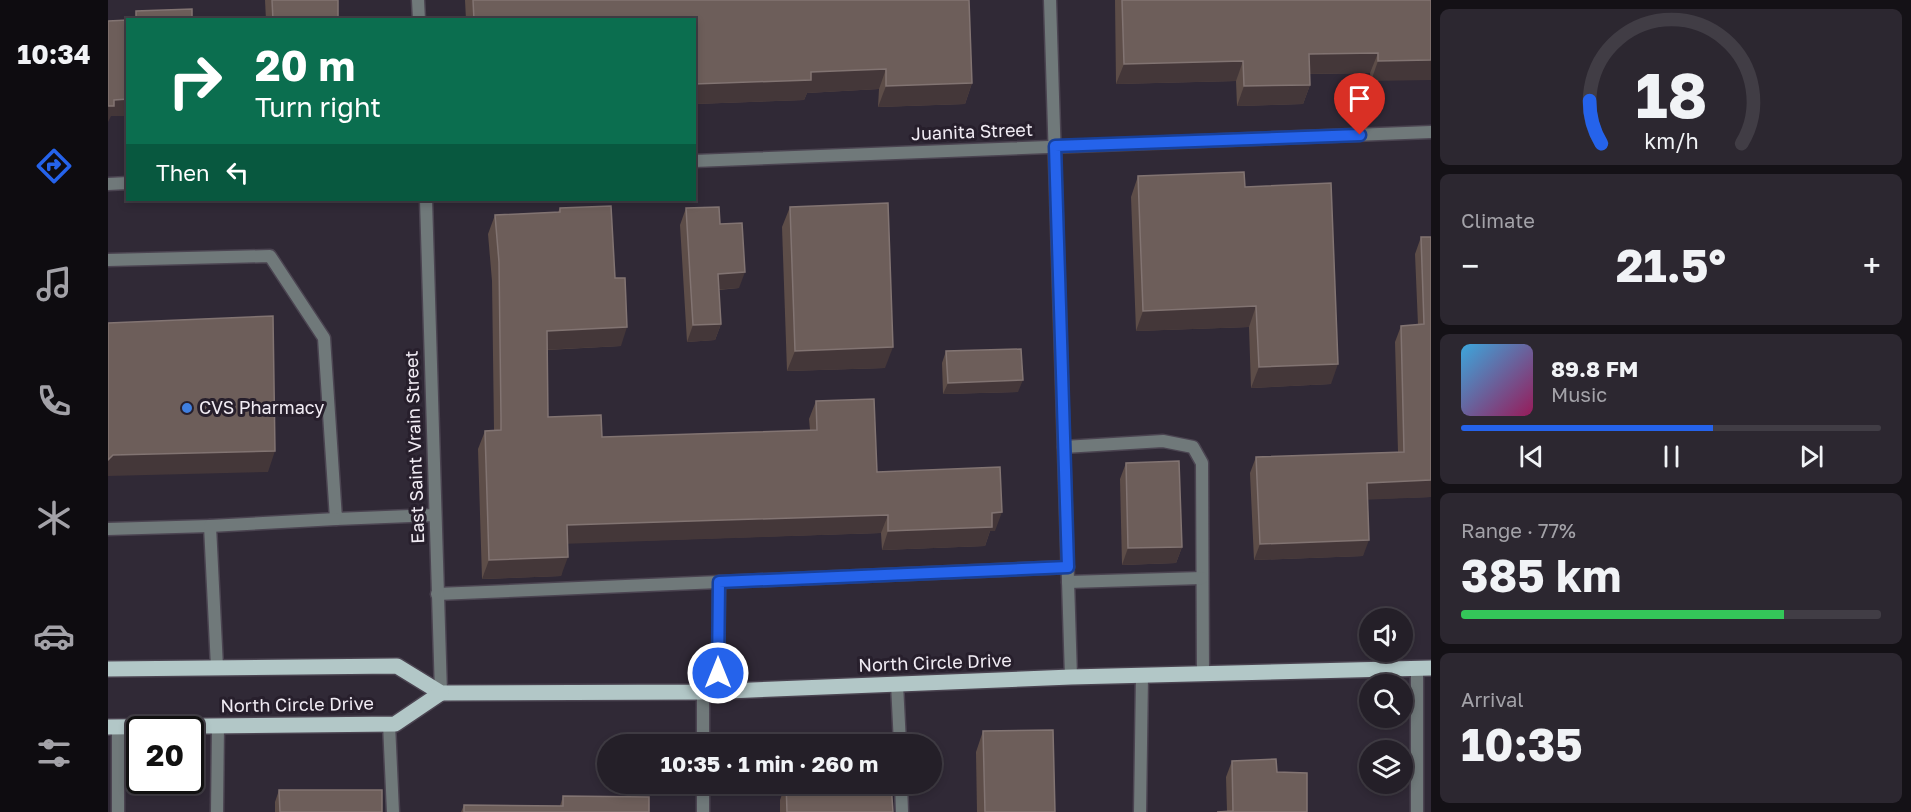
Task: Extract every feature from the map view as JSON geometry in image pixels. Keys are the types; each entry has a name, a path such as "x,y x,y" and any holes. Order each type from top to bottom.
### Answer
{"main road":[{"name":"North Circle Drive","path":"108,669 397,666 441,693 710,691 1071,677 1424,668"},
{"name":"North Circle Drive","path":"113,727 395,724 441,693"}],"street":[{"path":"418,0 419,18"},
{"path":"1050,0 1071,677"},
{"name":"Juanita Street","path":"696,161 1431,132"},
{"path":"108,184 126,183"},
{"name":"East Saint Vrain Street","path":"426,201 441,693"},
{"path":"108,260 270,256 324,338 336,519"},
{"path":"1064,447 1163,441 1193,447 1202,462 1203,674"},
{"path":"108,529 435,515"},
{"path":"210,526 217,667"},
{"path":"437,594 1068,567"},
{"path":"1068,582 1202,578"},
{"path":"704,734 719,582"},
{"path":"1417,812 1424,668"},
{"path":"1140,812 1143,676"},
{"path":"897,684 900,734"},
{"path":"389,724 393,812"},
{"path":"217,812 218,725"},
{"path":"113,727 118,812"},
{"path":"703,794 703,812"},
{"path":"902,794 903,812"}],"building":[{"path":"272,0 338,0 338,18 273,18"},
{"path":"473,0 969,0 972,83 886,86 886,69 811,72 811,80 696,84 696,18 474,18"},
{"path":"1122,0 1431,0 1431,60 1378,61 1378,53 1309,54 1310,85 1244,86 1243,61 1124,64"},
{"path":"192,9 192,18 136,18 136,11"},
{"path":"126,20 126,99 114,100 114,106 108,106 108,21"},
{"path":"1244,172 1245,187 1331,183 1338,364 1259,367 1256,306 1143,311 1138,176"},
{"path":"888,203 893,347 795,351 790,207"},
{"path":"611,206 615,278 625,278 627,327 547,331 548,417 601,415 602,437 817,430 816,401 874,399 877,472 1000,467 1002,512 992,513 992,527 888,531 888,515 567,525 568,557 489,560 485,431 501,430 499,262 495,215 560,212 560,208"},
{"path":"719,207 720,224 742,223 745,272 718,274 721,324 693,325 686,208"},
{"path":"1421,237 1431,237 1431,480 1367,483 1369,540 1260,544 1256,457 1404,452 1401,326 1424,324"},
{"name":"CVS Pharmacy","path":"273,316 275,451 113,455 108,460 108,323"},
{"path":"1021,349 1023,380 948,383 946,351"},
{"path":"1179,461 1182,547 1128,548 1126,463"},
{"path":"1053,730 1055,812 985,812 983,731"},
{"path":"1276,759 1277,772 1307,773 1307,812 1217,812 1233,811 1232,761"},
{"path":"279,790 382,790 382,812 280,812"},
{"path":"786,794 892,794 893,812 787,812"},
{"path":"563,796 649,797 649,812 464,812 464,805 563,806"}],"place":[{"name":"CVS Pharmacy","path":"187,408"}],"route":[{"path":"718,673 719,582 1068,567 1055,146 1360,135"}]}
